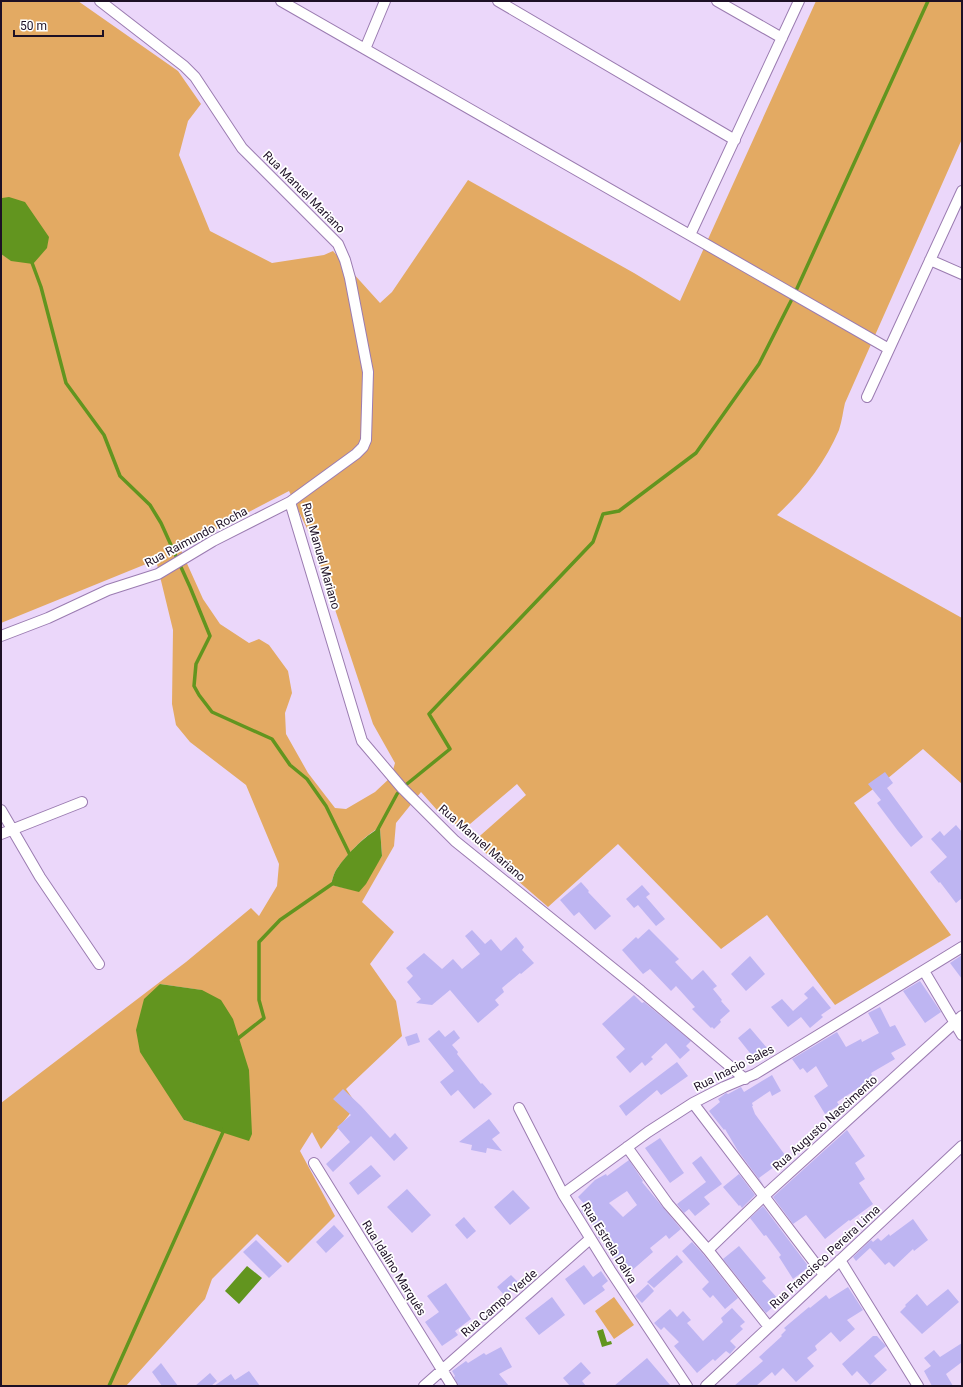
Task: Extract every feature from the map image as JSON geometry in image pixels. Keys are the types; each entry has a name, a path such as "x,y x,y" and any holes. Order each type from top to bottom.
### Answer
{"street":[{"name":"Rua Manuel Mariano","path":"100,1 196,77 242,148 338,244 345,260 350,278 368,372 366,440 363,447 356,454 290,502 362,741 402,788 455,841 641,992 745,1079"},
{"path":"281,1 889,349"},
{"path":"365,49 385,1"},
{"path":"498,1 735,140"},
{"path":"717,1 782,38"},
{"path":"690,235 799,1"},
{"path":"867,397 962,191"},
{"path":"930,260 962,274"},
{"name":"Rua Raimundo Rocha","path":"1,636 48,618 108,590 158,574 213,541 290,502"},
{"path":"1,834 82,802"},
{"path":"1,810 40,877 99,964"},
{"name":"Rua Inacio Sales","path":"562,1194 627,1147 693,1103 766,1068 962,947"},
{"path":"924,971 958,1020 962,1035"},
{"name":"Rua Augusto Nascimento","path":"708,1250 764,1196 958,1020"},
{"path":"693,1103 824,1275"},
{"name":"Rua Estrela Dalva","path":"519,1108 562,1194 687,1386"},
{"name":"Rua Francisco Pereira Lima","path":"706,1386 962,1146"},
{"path":"627,1147 668,1204 708,1250 769,1327"},
{"name":"Rua Idalino Marquês","path":"314,1163 452,1386"},
{"name":"Rua Campo Verde","path":"424,1386 590,1239"},
{"path":"840,1260 918,1386"}],"shaded area":[{"path":"1,1 78,1 178,71 201,104 188,121 179,155 210,231 272,263 324,255 333,251 380,303 392,292 468,180 634,273 680,301 816,1 962,1 962,139 845,403 839,430 827,454 812,476 796,496 777,515 962,618 962,784 923,749 887,779 854,803 951,935 835,1005 767,915 721,949 618,844 548,907 473,842 526,795 517,784 463,830 437,810 421,792 396,823 394,846 362,902 394,932 370,964 396,1001 402,1036 346,1089 357,1105 321,1149 312,1132 300,1151 335,1216 288,1263 257,1234 212,1279 205,1299 126,1386 1,1386 1,1103 186,962 251,908 259,916 277,886 279,864 246,785 190,742 176,725 172,704 173,630 156,560 1,623 1,254 12,261 1,199","holes":["289,491 311,537 373,724 395,763 391,777 375,792 346,809 335,808 308,773 286,734 285,713 292,693 288,671 269,645 259,639 249,643 220,624 203,599 180,548","380,828 382,856 359,891 331,885 335,872 343,861 355,847 368,835","160,984 201,990 249,1140 184,1120"]},
{"path":"9,197 25,202 49,237 47,248 33,264 11,261 1,254 1,199"},
{"path":"380,828 382,856 366,884 359,892 331,885 335,872 349,854 361,841"},
{"path":"160,984 202,990 221,1000 233,1019 249,1070 252,1134 249,1141 184,1120 140,1052 136,1030 144,999"},
{"path":"247,1266 262,1278 239,1304 225,1291"},
{"path":"614,1297 634,1325 614,1339 595,1311"},
{"path":"603,1329 607,1342 611,1341 612,1344 602,1347 597,1331"}],"building":[{"path":"885,772 893,783 887,788 923,837 911,847 877,803 881,800 868,784"},
{"path":"956,825 962,832 962,898 956,903 940,882 939,883 930,872 947,857 931,839 940,831 944,836"},
{"path":"581,882 589,891 588,892 611,916 595,930 579,912 574,916 560,900"},
{"path":"642,885 650,894 646,897 665,919 656,926 638,905 634,908 626,899"},
{"path":"649,929 679,959 675,962 692,980 703,970 717,986 713,989 730,1011 720,1020 721,1022 714,1029 712,1027 711,1028 692,1009 695,1007 676,986 671,991 650,969 643,974 622,950 636,937 638,939"},
{"path":"472,930 485,944 491,939 501,951 516,937 524,947 522,950 534,963 502,988 504,992 495,1000 499,1005 478,1023 450,990 432,1005 416,1003 421,999 407,982 413,976 406,968 424,953 442,969 453,959 462,969 480,954 465,936"},
{"path":"962,955 962,979 950,963"},
{"path":"750,956 765,974 746,991 731,974"},
{"path":"920,981 941,1012 925,1023 903,991"},
{"path":"813,986 831,1008 821,1015 823,1017 810,1028 801,1017 788,1027 771,1007 782,999 793,1011 808,998 804,994"},
{"path":"634,995 642,1003 644,1002 691,1041 686,1046 690,1050 680,1059 666,1043 651,1057 653,1059 645,1066 642,1062 630,1073 616,1057 625,1049 602,1024"},
{"path":"880,1007 890,1027 895,1025 906,1045 891,1053 895,1059 871,1073 872,1075 868,1079 869,1081 837,1102 839,1105 825,1114 814,1096 828,1086 816,1066 807,1073 803,1068 800,1070 792,1059 837,1032 846,1047 861,1039 862,1042 879,1033 868,1013"},
{"path":"750,1028 767,1048 754,1058 738,1038"},
{"path":"439,1030 445,1037 454,1030 460,1038 452,1045 458,1052 457,1054 481,1084 482,1083 492,1094 474,1109 458,1090 451,1096 440,1082 454,1071 428,1039"},
{"path":"417,1033 420,1042 408,1046 405,1037"},
{"path":"677,1062 688,1076 661,1095 657,1090 626,1116 619,1106"},
{"path":"772,1075 781,1091 772,1096 770,1091 752,1103 752,1106 755,1114 785,1155 785,1159 759,1178 764,1186 738,1151 725,1129 724,1130 709,1111 720,1102 718,1099 726,1093 728,1094 741,1087 744,1092"},
{"path":"343,1089 361,1106 390,1138 395,1133 408,1148 394,1161 371,1136 333,1172 326,1164 350,1142 337,1127 351,1115 333,1099"},
{"path":"489,1119 500,1133 492,1139 502,1151 487,1148 486,1153 471,1150 472,1145 459,1142"},
{"path":"847,1130 865,1156 855,1163 865,1179 859,1183 873,1204 850,1221 849,1220 825,1239 806,1215 793,1224 773,1197"},
{"path":"660,1138 684,1173 670,1183 645,1148"},
{"path":"701,1156 722,1184 704,1197 710,1204 695,1216 689,1209 684,1213 677,1204 706,1182 692,1163"},
{"path":"629,1160 643,1181 642,1182 681,1229 669,1239 666,1235 650,1248 653,1252 629,1273 606,1249 608,1248 598,1237 601,1234 581,1211 586,1206 578,1197 595,1180 606,1174 607,1176","holes":["627,1191 637,1205 623,1217 609,1203"]},
{"path":"371,1165 381,1176 358,1195 349,1183"},
{"path":"739,1174 755,1195 742,1208 723,1187"},
{"path":"407,1189 431,1215 412,1233 387,1207"},
{"path":"513,1190 530,1208 510,1225 494,1207"},
{"path":"763,1206 809,1267 793,1279 779,1257 781,1255 766,1235 764,1236 750,1218"},
{"path":"464,1217 476,1231 467,1239 455,1225"},
{"path":"913,1219 928,1240 914,1251 913,1249 894,1267 889,1262 885,1265 870,1248 856,1261 853,1257 871,1240 873,1242 878,1238 881,1241 889,1234 890,1236"},
{"path":"334,1225 344,1236 326,1253 316,1242"},
{"path":"256,1240 282,1266 269,1278 243,1252"},
{"path":"692,1242 738,1298 725,1309 713,1295 710,1298 702,1289 709,1282 682,1251"},
{"path":"739,1246 766,1278 762,1281 780,1301 766,1313 723,1259"},
{"path":"677,1255 683,1262 654,1288 647,1282"},
{"path":"584,1265 593,1277 601,1271 608,1281 602,1286 605,1290 584,1305 565,1279"},
{"path":"511,1275 520,1284 505,1296 497,1287"},
{"path":"446,1283 471,1319 455,1331 458,1335 442,1346 425,1322 439,1312 427,1296"},
{"path":"648,1284 654,1291 642,1303 635,1296"},
{"path":"848,1287 863,1310 847,1320 855,1329 840,1342 831,1332 816,1345 817,1350 807,1358 814,1366 796,1382 783,1368 775,1376 772,1372 756,1386 734,1386 763,1361 759,1357 782,1336 781,1335 786,1330 784,1328 826,1295 829,1299"},
{"path":"948,1289 959,1302 922,1334 900,1312 917,1294 927,1306"},
{"path":"552,1297 565,1315 539,1335 525,1318"},
{"path":"732,1308 745,1322 740,1326 743,1329 730,1341 736,1347 730,1354 726,1351 715,1361 713,1359 697,1373 674,1346 679,1342 664,1327 661,1330 654,1323 670,1309 677,1317 683,1311 691,1320 687,1323 703,1341 723,1322 721,1318"},
{"path":"873,1336 877,1336 886,1346 874,1356 887,1370 870,1385 857,1371 852,1376 842,1364"},
{"path":"962,1343 962,1362 946,1374 953,1386 932,1386 924,1371 931,1366 924,1358 934,1350 940,1357"},
{"path":"501,1347 512,1367 499,1374 509,1386 458,1386 452,1371 466,1361 468,1363 484,1353 486,1355"},
{"path":"647,1358 671,1386 614,1386"},
{"path":"581,1362 591,1373 582,1381 586,1386 570,1386 563,1378"},
{"path":"161,1363 178,1386 162,1386 152,1372"},
{"path":"249,1371 260,1386 214,1386 231,1374 235,1380"},
{"path":"210,1373 217,1381 211,1386 195,1386"}],"waterway":[{"path":"377,831 397,794 402,788 450,749 429,714 593,542 603,514 619,511 696,453 759,364 794,295 928,1"},
{"path":"31,260 41,287 66,383 104,435 120,476 150,505 161,523 210,636 196,664 194,686 212,712 272,739 290,765 307,779 326,806 351,857"},
{"path":"236,1040 264,1018 259,1000 259,942 280,920 335,882"},
{"path":"109,1386 223,1132 221,1129"}]}
